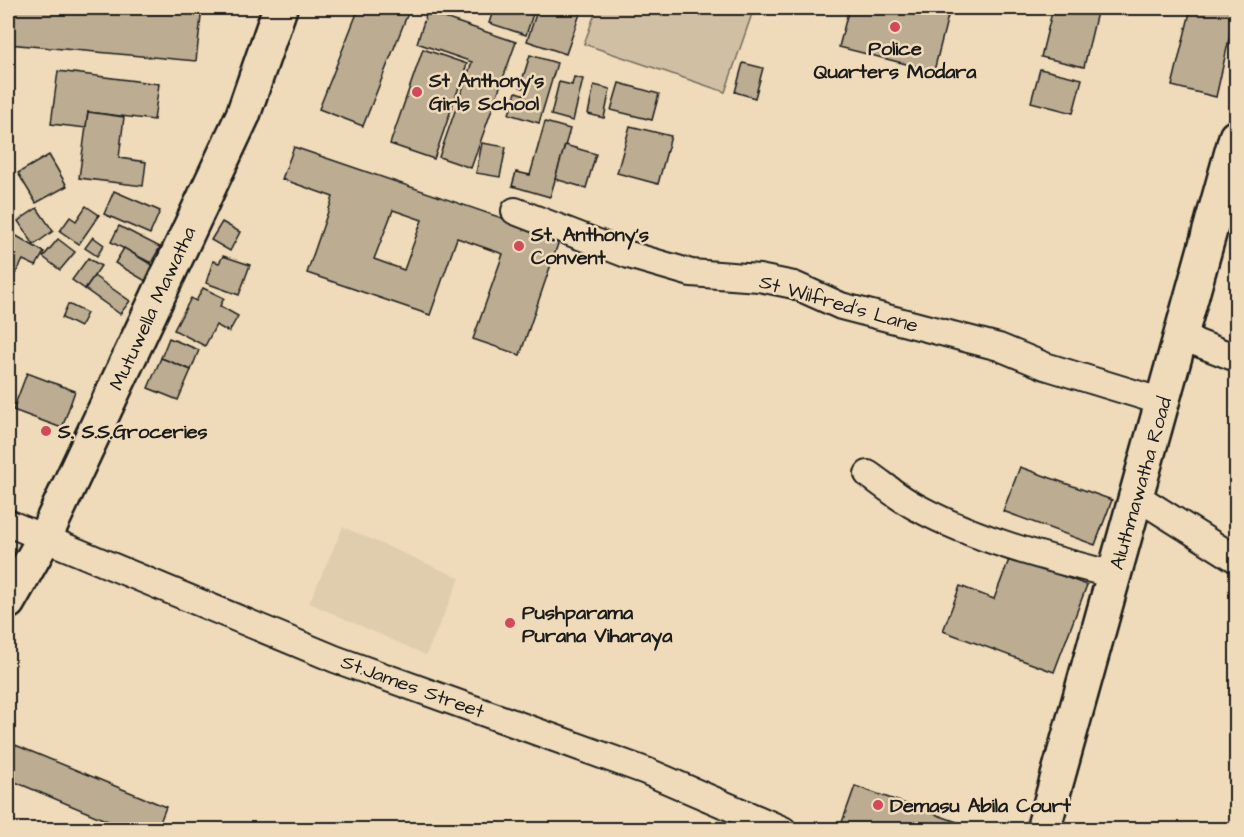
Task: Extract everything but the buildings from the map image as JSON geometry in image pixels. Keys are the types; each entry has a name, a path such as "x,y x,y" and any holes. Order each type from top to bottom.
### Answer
{"main road":[{"name":"Mutuwella Mawatha","path":"8,602 45,537 243,115 280,8"},
{"name":"Aluthmawatha Road","path":"1044,830 1182,337 1226,214 1236,137"}],"street":[{"name":"St Wilfred's Lane","path":"515,211 618,251 691,273 759,278 794,285 842,306 999,347 1056,369 1163,402"},
{"path":"1182,337 1236,358"},
{"path":"868,474 916,507 957,526 1004,544 1114,575"},
{"path":"1137,496 1236,559"},
{"name":"St.James Street","path":"8,523 336,659 646,771 783,830"}],"shaded area":[{"path":"597,8 754,8 725,92 584,44"},
{"path":"343,527 460,578 426,655 309,603"}],"place":[{"name":"Police Quarters Modara","path":"895,27"},
{"name":"St Anthony's Girls School","path":"417,92"},
{"name":"St. Anthony's Convent","path":"519,246"},
{"name":"S. S.S.Groceries","path":"46,431"},
{"name":"Pushparama Purana Viharaya","path":"510,623"},
{"name":"Demasu Abila Court","path":"878,805"}]}
